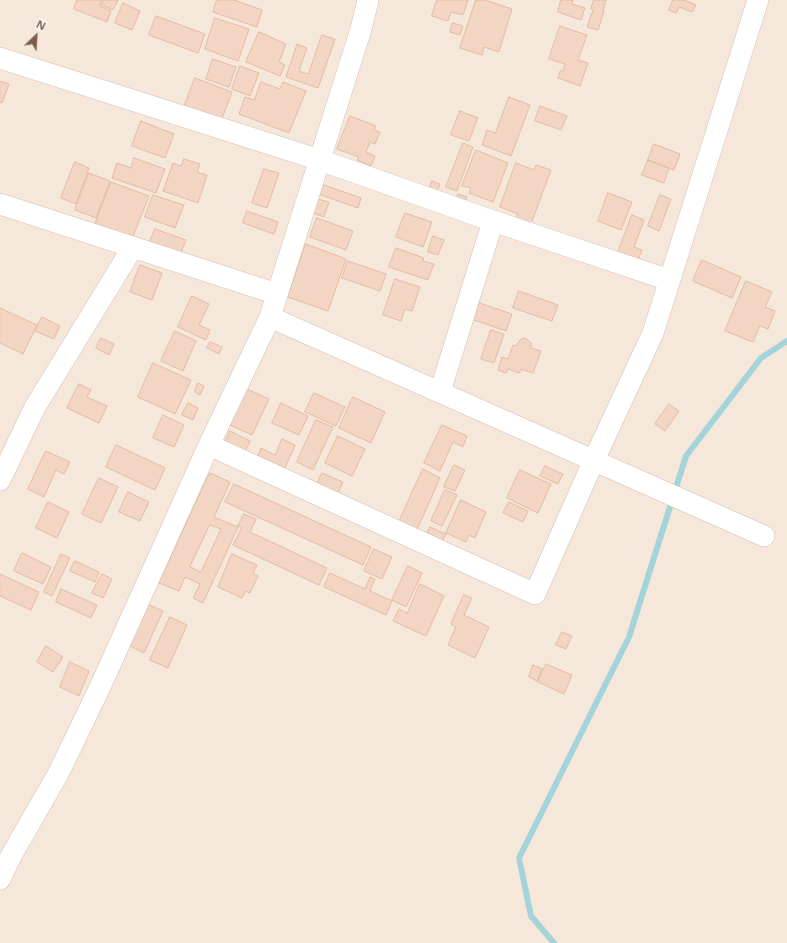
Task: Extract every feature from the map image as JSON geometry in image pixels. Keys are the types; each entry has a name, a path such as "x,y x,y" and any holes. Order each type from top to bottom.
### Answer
{"street":[{"path":"0,879 11,856 58,774 95,698 270,317 361,29 368,0"},
{"path":"210,445 535,594 594,460 653,333 758,0"},
{"path":"0,58 320,160 493,221 669,280"},
{"path":"0,204 277,294"},
{"path":"440,392 493,221"},
{"path":"0,480 35,406 133,247"},
{"path":"270,317 764,536"}],"shaded area":[{"path":"0,0 787,0 787,943 0,943"}],"building":[{"path":"77,0 102,0 100,6 111,11 107,22 74,9"},
{"path":"104,0 118,0 113,10 102,5"},
{"path":"217,0 234,0 262,10 257,27 213,12"},
{"path":"437,0 468,0 463,15 451,12 448,21 432,16"},
{"path":"476,0 485,0 512,9 499,52 484,47 482,55 460,48"},
{"path":"561,0 573,0 572,4 585,8 581,20 558,12"},
{"path":"594,0 606,0 598,30 587,27 593,10 591,9"},
{"path":"673,0 684,0 696,5 692,12 679,7 676,13 669,10"},
{"path":"123,3 140,11 132,30 115,23"},
{"path":"156,16 205,34 198,53 149,35"},
{"path":"215,18 249,29 238,61 205,49"},
{"path":"453,23 463,26 460,35 450,32"},
{"path":"560,26 587,35 578,60 588,63 580,86 558,78 560,71 563,71 565,64 549,59"},
{"path":"259,32 286,44 279,62 285,65 280,76 246,62"},
{"path":"322,35 335,39 318,88 286,77 297,44 307,48 299,71 308,74"},
{"path":"213,59 236,67 229,87 206,79"},
{"path":"240,66 259,73 250,96 232,89"},
{"path":"195,78 232,92 221,121 184,107"},
{"path":"0,81 9,84 2,103 0,102"},
{"path":"261,82 280,89 283,82 306,91 289,133 239,114 245,97 254,100"},
{"path":"509,97 530,105 511,156 482,145 487,130 495,133"},
{"path":"540,106 567,116 561,130 535,121"},
{"path":"460,111 478,118 469,141 451,135"},
{"path":"350,116 376,126 374,130 380,132 375,144 370,142 366,152 375,156 371,166 357,160 359,157 337,149"},
{"path":"141,121 174,134 165,158 132,146"},
{"path":"463,143 473,147 457,191 446,187"},
{"path":"654,144 680,154 674,170 648,160"},
{"path":"476,150 508,163 493,202 469,193 471,188 462,186"},
{"path":"134,158 165,169 156,193 112,178 117,163 131,168"},
{"path":"184,159 200,164 197,172 207,175 198,203 163,191 173,163 181,166"},
{"path":"648,160 669,168 664,183 642,175"},
{"path":"75,162 89,168 76,204 61,198"},
{"path":"516,163 534,170 536,165 551,170 531,224 516,218 518,214 500,207"},
{"path":"264,169 279,173 267,208 252,203"},
{"path":"89,173 110,181 96,218 75,210"},
{"path":"432,181 440,184 436,195 428,192"},
{"path":"111,182 149,196 132,239 95,225"},
{"path":"321,184 361,198 358,208 318,194"},
{"path":"608,193 632,202 621,230 598,221"},
{"path":"458,194 467,197 464,205 456,202"},
{"path":"153,195 184,205 175,228 145,217"},
{"path":"660,195 671,199 659,231 648,226"},
{"path":"318,199 329,202 324,217 313,213"},
{"path":"247,211 278,222 274,234 243,223"},
{"path":"405,213 432,222 423,247 396,237"},
{"path":"632,215 644,220 634,247 642,250 638,260 618,252"},
{"path":"317,218 353,231 346,250 310,237"},
{"path":"155,229 186,240 181,253 150,242"},
{"path":"433,236 444,240 438,255 428,252"},
{"path":"306,244 346,259 328,311 288,297"},
{"path":"396,248 424,258 423,261 434,264 428,280 389,267"},
{"path":"702,260 741,277 732,298 693,281"},
{"path":"348,261 386,274 380,291 342,278"},
{"path":"140,265 162,273 152,300 130,292"},
{"path":"395,279 420,287 412,311 405,309 401,321 383,315"},
{"path":"746,281 772,292 765,307 775,311 768,329 760,326 753,342 725,331"},
{"path":"519,291 558,305 552,321 513,308"},
{"path":"192,296 209,304 199,325 210,330 206,340 178,327"},
{"path":"474,301 512,314 506,331 468,318"},
{"path":"0,308 37,325 23,354 0,343"},
{"path":"42,317 60,326 54,339 35,331"},
{"path":"491,330 504,334 494,363 481,359"},
{"path":"175,331 196,341 183,371 161,361"},
{"path":"101,338 114,344 109,355 96,348"},
{"path":"524,338 531,343 531,348 541,351 533,373 521,369 519,373 508,369 506,373 498,370 502,357 508,359 513,345 516,346 520,340"},
{"path":"210,342 222,347 219,354 207,348"},
{"path":"153,363 191,380 175,414 138,397"},
{"path":"198,383 204,386 200,395 195,392"},
{"path":"79,384 91,390 87,397 107,406 99,423 67,408"},
{"path":"247,389 269,399 252,435 230,425"},
{"path":"314,393 345,407 336,426 305,412"},
{"path":"353,397 385,412 371,443 339,428"},
{"path":"188,403 198,408 193,420 182,415"},
{"path":"281,403 308,416 299,435 272,423"},
{"path":"669,404 679,411 665,431 655,424"},
{"path":"163,415 184,425 174,447 153,438"},
{"path":"316,420 333,427 313,470 297,462"},
{"path":"442,425 467,436 463,447 453,442 440,471 424,463"},
{"path":"230,431 250,441 245,452 225,443"},
{"path":"338,436 365,449 352,476 325,463"},
{"path":"282,439 295,445 285,468 258,456 261,448 275,455"},
{"path":"116,445 165,468 155,490 106,467"},
{"path":"46,451 70,462 64,474 56,470 44,497 28,489"},
{"path":"454,465 465,470 455,491 444,487"},
{"path":"545,466 563,474 558,484 540,476"},
{"path":"423,469 440,478 416,532 398,524"},
{"path":"520,470 551,484 538,513 507,498"},
{"path":"210,473 230,482 214,517 238,527 203,603 193,598 200,584 185,577 179,591 159,583","holes":["210,525 221,529 201,572 190,567"]},
{"path":"322,473 343,482 338,493 317,484"},
{"path":"99,478 118,487 101,523 82,514"},
{"path":"234,484 371,547 363,565 225,502"},
{"path":"445,490 457,495 442,526 431,521"},
{"path":"128,492 149,502 140,521 119,512"},
{"path":"461,500 486,512 475,538 469,535 466,542 446,533"},
{"path":"48,502 69,512 57,538 36,528"},
{"path":"509,502 528,511 523,522 503,513"},
{"path":"244,514 256,519 250,532 327,568 319,585 233,545 242,527 238,526"},
{"path":"430,527 446,534 441,544 426,537"},
{"path":"374,549 392,557 382,579 364,571"},
{"path":"22,553 51,567 43,584 14,571"},
{"path":"61,554 70,558 52,596 44,592"},
{"path":"232,554 257,565 253,573 258,576 250,593 245,591 242,598 218,587"},
{"path":"75,561 99,572 95,582 70,571"},
{"path":"408,566 422,573 406,607 392,600"},
{"path":"330,573 365,589 370,577 375,579 370,591 392,601 386,615 324,587"},
{"path":"0,574 39,592 31,610 0,596"},
{"path":"102,574 112,579 103,598 92,593"},
{"path":"420,584 444,596 426,636 393,621 399,609 407,613"},
{"path":"61,589 97,605 91,618 56,602"},
{"path":"464,595 472,598 464,615 489,627 475,658 448,645 456,627 451,624"},
{"path":"147,604 163,611 144,653 128,645"},
{"path":"170,617 187,625 168,668 150,660"},
{"path":"562,632 572,636 566,649 556,645"},
{"path":"46,646 63,657 53,672 37,662"},
{"path":"70,662 89,671 79,696 60,687"},
{"path":"546,664 572,675 564,694 538,682"},
{"path":"533,665 542,669 537,681 529,677"}],"waterway":[{"path":"554,943 531,916 519,858 629,637 686,456 761,358 787,341"}]}
